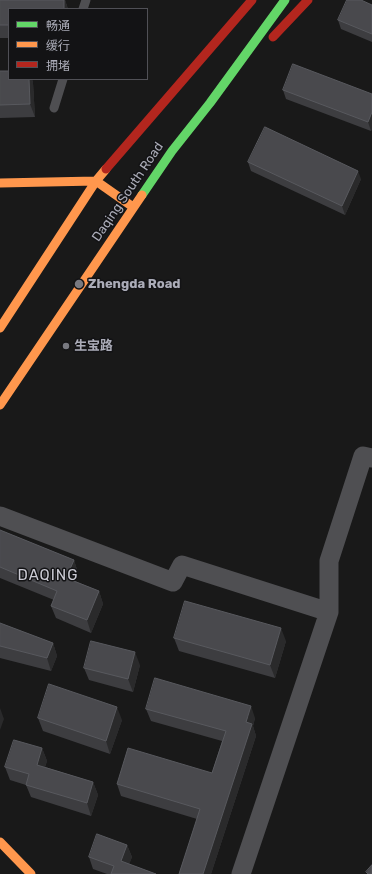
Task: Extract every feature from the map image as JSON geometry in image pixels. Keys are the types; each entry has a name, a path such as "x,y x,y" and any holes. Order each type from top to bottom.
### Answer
{"main road":[{"name":"Daqing South Road","path":"0,328 96,181 252,0"},
{"name":"Daqing South Road","path":"0,405 172,150 210,103 286,0"},
{"path":"210,103 308,0"},
{"path":"0,183 96,181 133,207"},
{"path":"0,842 31,874"}],"street":[{"path":"241,874 329,612 330,561 363,456 372,458"},
{"path":"0,516 173,582 182,565 329,612"}],"lane":[{"path":"54,108 63,80"}],"building":[{"path":"0,0 64,0 64,8 8,8 8,25 0,25"},
{"path":"347,0 361,0 372,5 372,34 338,20"},
{"path":"293,64 372,94 372,112 368,122 283,90"},
{"path":"0,71 8,71 8,80 29,80 30,104 0,105"},
{"path":"265,127 358,171 342,206 248,162"},
{"path":"0,530 74,560 66,578 99,591 87,620 51,606 57,591 0,567"},
{"path":"185,601 281,628 270,665 174,638"},
{"path":"0,623 53,643 47,658 0,646"},
{"path":"91,641 135,652 128,679 84,668"},
{"path":"155,678 251,706 246,722 252,724 203,874 179,874 200,809 117,784 128,748 212,773 226,731 146,709"},
{"path":"49,684 117,707 106,741 38,718"},
{"path":"14,740 42,748 37,765 93,782 87,803 26,785 29,774 5,767"},
{"path":"97,834 127,845 121,861 156,874 111,874 114,866 89,857"},
{"path":"372,865 372,874 368,874 366,872"}],"traffic: fast":[{"path":"142,195 172,151 210,103 285,0"}],"traffic: slow":[{"path":"0,328 96,181 106,169"},
{"path":"0,183 96,181 133,207"},
{"path":"0,405 142,195"},
{"path":"0,842 31,874"}],"traffic: jam":[{"path":"106,169 252,0"},
{"path":"273,37 308,0"}],"place":[{"name":"Zhengda Road","path":"79,284"},
{"name":"生宝路","path":"66,346"}],"district":[{"name":"DAQING","path":"48,576"}]}
